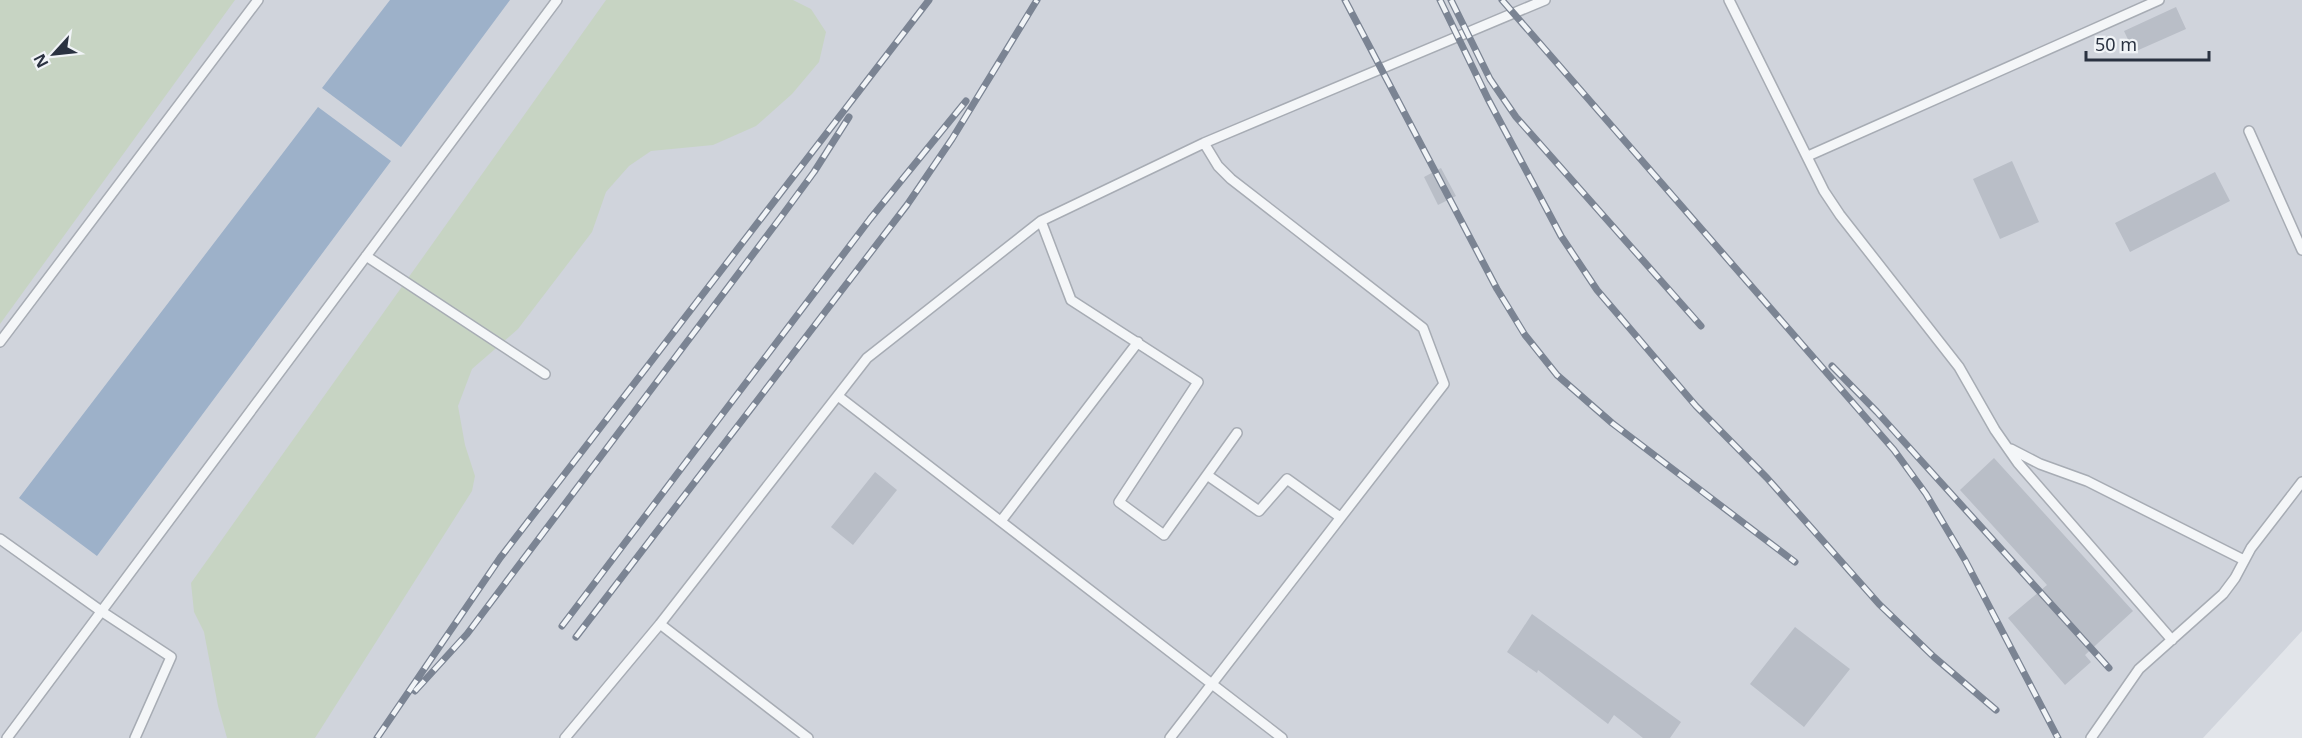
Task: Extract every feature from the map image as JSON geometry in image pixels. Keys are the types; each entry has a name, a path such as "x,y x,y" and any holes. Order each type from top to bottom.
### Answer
{"lane":[{"path":"0,342 258,0"},
{"path":"7,738 558,0"},
{"path":"566,738 660,624 867,358 1041,221 1204,143 1545,0"},
{"path":"1729,0 1824,190 1840,216 1959,367 2005,445 2172,640"},
{"path":"1808,156 2159,0"},
{"path":"2249,131 2302,250"},
{"path":"1170,738 1210,683 1444,384 1423,328 1231,178 1218,166 1204,143"},
{"path":"1041,221 1071,300 1198,382 1119,502 1164,535 1237,433"},
{"path":"366,256 545,374"},
{"path":"1001,521 1138,342"},
{"path":"838,396 1282,738"},
{"path":"2005,445 2040,464 2087,481 2244,560"},
{"path":"1207,475 1259,511 1287,479 1340,517"},
{"path":"2091,738 2139,669 2223,594 2235,578 2244,560 2302,482"},
{"path":"0,539 101,611 171,657 135,738"},
{"path":"660,624 808,738"}],"shaded area":[{"path":"0,0 2302,0 2302,631 2203,738 0,738"}],"green space":[{"path":"0,0 235,0 0,324"},
{"path":"606,0 793,0 811,9 826,32 819,62 792,94 756,126 713,145 651,151 629,166 606,192 592,232 518,329 472,369 458,406 465,445 475,476 472,491 315,738 227,738 218,706 204,632 194,612 191,583"}],"water":[{"path":"390,0 510,0 401,147 322,88"},
{"path":"318,107 391,161 97,556 19,498"}],"building":[{"path":"2176,7 2186,29 2134,52 2124,31"},
{"path":"2012,161 2039,222 2000,239 1973,179"},
{"path":"1441,168 1456,196 1438,205 1424,177"},
{"path":"2215,172 2230,201 2130,252 2115,223"},
{"path":"1994,458 2133,611 2085,655 2091,662 2065,685 2008,618 2047,585 1960,490"},
{"path":"875,472 897,490 853,545 831,527"},
{"path":"1532,614 1681,722 1670,738 1643,738 1614,715 1608,724 1538,670 1537,673 1507,652"},
{"path":"1795,627 1850,669 1804,727 1750,684"}],"railway":[{"path":"377,738 500,558 929,0"},
{"path":"576,637 907,205 952,139 1037,0"},
{"path":"1345,0 1497,289 1525,335 1557,375 1612,423 1795,562"},
{"path":"1440,0 1488,99 1561,236 1597,290 1696,406 1767,478 1879,604 1934,657 1996,710"},
{"path":"1451,0 1490,79 1516,117 1701,326"},
{"path":"1502,0 1894,450 1926,494 1965,560 2058,738"},
{"path":"562,626 870,219 966,101"},
{"path":"415,691 467,634 781,217 814,172 849,117"},
{"path":"1832,366 1877,412 2109,668"}]}
